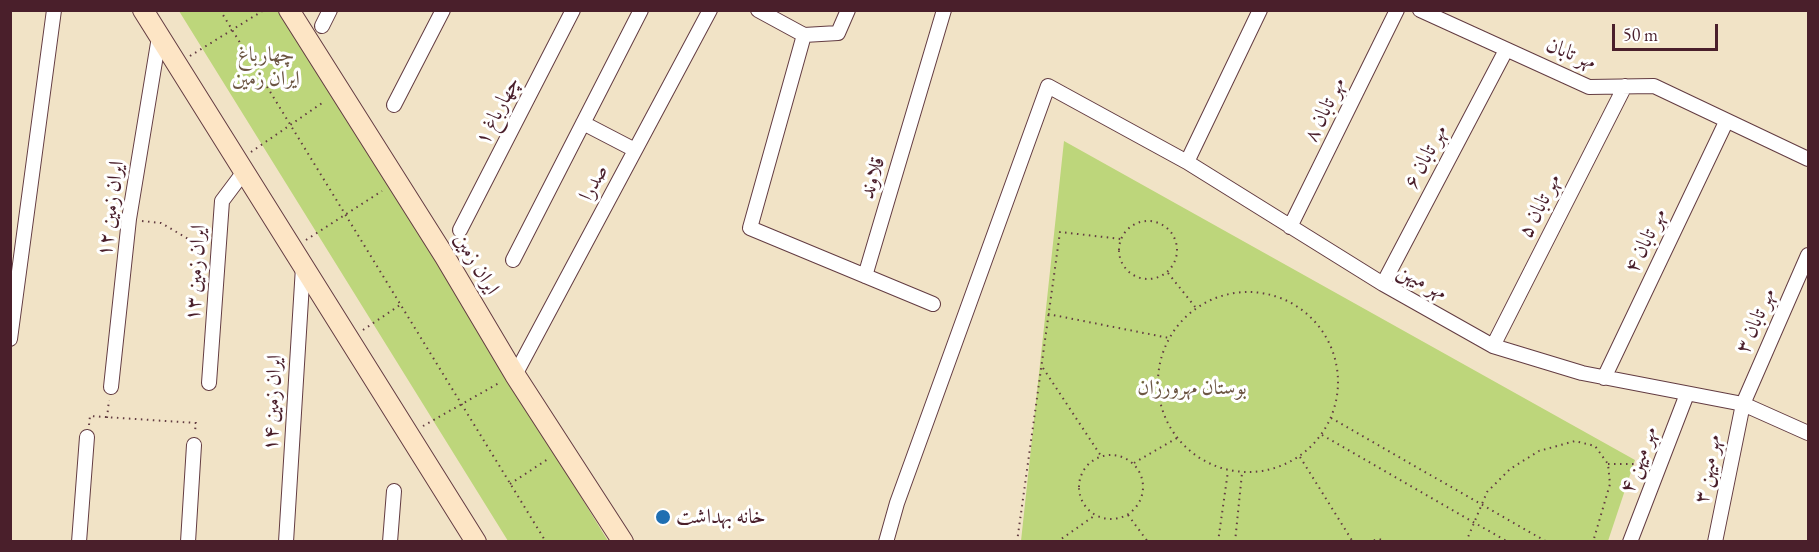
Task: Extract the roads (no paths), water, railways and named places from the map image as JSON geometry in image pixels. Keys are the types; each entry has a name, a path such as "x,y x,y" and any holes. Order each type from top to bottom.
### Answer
{"main road":[{"path":"143,10 476,542"},
{"name":"ایران زمین","path":"289,10 397,181 515,375 623,542"}],"street":[{"path":"10,339 54,10"},
{"path":"322,26 330,10"},
{"path":"394,105 443,10"},
{"name":"چهارباغ ۱","path":"460,230 573,10"},
{"path":"513,261 641,10"},
{"name":"صدرا","path":"515,375 710,10"},
{"path":"758,10 804,35 838,33 848,10"},
{"name":"قلاوند","path":"865,276 944,10"},
{"path":"1186,162 1260,10"},
{"name":"مهر تابان ۸","path":"1290,227 1396,10"},
{"name":"مهر تابان","path":"1420,10 1589,87 1654,86 1726,122 1809,159"},
{"path":"804,35 750,228 933,304"},
{"name":"ایران زمین ۱۲","path":"111,387 129,219 159,37"},
{"name":"مهر تابان ۶","path":"1383,284 1506,50"},
{"name":"مهر تابان ۵","path":"1493,346 1625,86"},
{"name":"مهر میهن","path":"886,542 897,502 1048,87 1186,162 1383,284 1493,346 1604,378 1743,404 1809,434"},
{"name":"مهر تابان ۴","path":"1604,378 1726,122"},
{"path":"583,123 635,150"},
{"name":"ایران زمین ۱۳","path":"209,383 222,201 240,167"},
{"name":"مهر تابان ۳","path":"1743,404 1809,255"},
{"name":"ایران زمین ۱۴","path":"286,542 303,267"},
{"name":"مهر میهن ۴","path":"1630,542 1687,394"},
{"name":"مهر میهن ۳","path":"1715,542 1743,404"},
{"path":"79,542 87,436"},
{"path":"188,542 194,445"},
{"path":"390,542 394,491"}],"place":[{"name":"خانه بهداشت","path":"663,517"}],"park label":[{"name":"چهارباغ ایران زمین","path":"266,67"},
{"name":"بوستان مهرورزان","path":"1192,388"}]}
